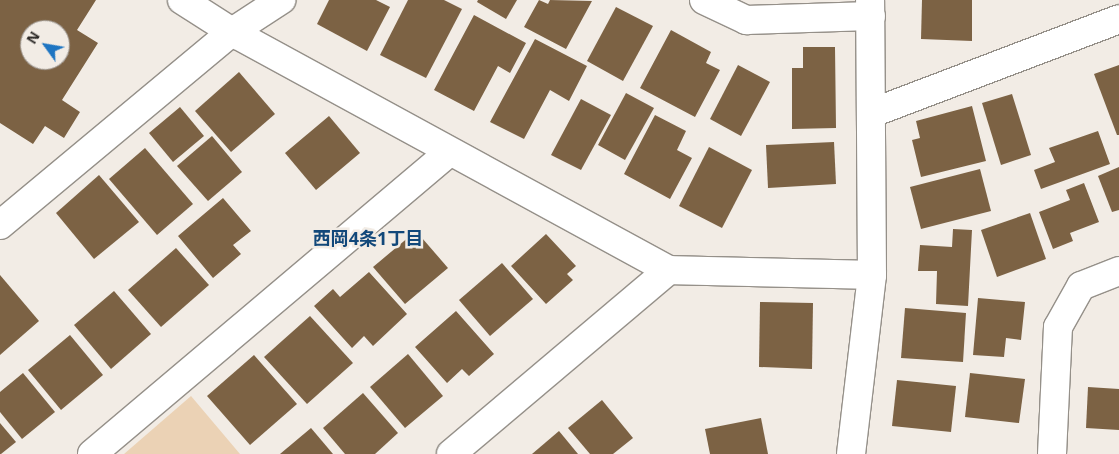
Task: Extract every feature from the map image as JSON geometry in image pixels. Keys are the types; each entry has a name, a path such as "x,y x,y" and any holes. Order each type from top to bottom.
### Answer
{"street":[{"path":"182,0 232,32 449,152 669,270 872,275"},
{"path":"0,225 232,32 281,0"},
{"path":"704,0 746,20 871,8 872,275 851,454"},
{"path":"872,113 1117,13"},
{"path":"92,454 449,152"},
{"path":"451,454 669,270"},
{"path":"1052,454 1058,327 1081,286 1119,271"}],"shaded area":[{"path":"191,396 240,454 124,454"}],"building":[{"path":"0,0 96,0 77,30 98,43 62,100 80,112 64,138 45,126 33,144 0,123"},
{"path":"329,0 376,0 390,7 367,51 317,24"},
{"path":"408,0 444,0 462,9 426,78 380,55"},
{"path":"478,0 517,0 506,19 477,2"},
{"path":"539,0 548,4 550,0 592,1 566,49 524,27"},
{"path":"922,0 972,0 972,41 921,39"},
{"path":"616,7 653,26 623,81 587,61"},
{"path":"474,15 526,43 510,73 498,66 474,111 434,90"},
{"path":"671,30 711,52 706,63 720,70 695,117 640,88"},
{"path":"535,39 587,66 569,101 550,90 524,139 490,122"},
{"path":"803,47 835,47 836,128 792,129 792,68 803,68"},
{"path":"738,65 770,82 741,136 710,119"},
{"path":"1119,65 1119,135 1117,135 1094,74"},
{"path":"239,72 275,114 231,152 195,111"},
{"path":"626,93 654,108 625,160 598,145"},
{"path":"1012,94 1031,155 1001,165 982,103"},
{"path":"581,99 611,115 581,170 551,155"},
{"path":"972,106 986,161 921,177 912,140 920,138 916,121"},
{"path":"180,107 204,136 173,162 149,133"},
{"path":"655,115 686,131 677,150 692,158 670,199 624,174"},
{"path":"329,116 360,153 316,190 285,153"},
{"path":"1098,131 1110,164 1041,189 1034,170 1055,162 1049,148"},
{"path":"212,136 242,172 208,201 177,166"},
{"path":"834,142 836,184 768,188 766,145"},
{"path":"709,147 752,170 722,228 679,206"},
{"path":"145,148 193,204 157,235 109,179"},
{"path":"1119,167 1119,210 1112,212 1098,176"},
{"path":"980,169 991,211 921,229 910,187"},
{"path":"99,175 139,222 94,259 56,213"},
{"path":"1084,183 1099,222 1070,233 1073,241 1053,249 1039,212 1070,200 1066,190"},
{"path":"223,198 251,231 233,245 241,254 213,278 178,236"},
{"path":"1030,213 1046,259 997,277 981,230"},
{"path":"953,229 972,230 968,306 936,304 937,271 918,271 920,245 952,247"},
{"path":"416,231 448,268 405,304 373,267"},
{"path":"546,234 576,266 567,274 573,280 546,304 511,266"},
{"path":"176,248 209,285 161,327 128,290"},
{"path":"502,263 533,299 490,336 459,300"},
{"path":"369,272 407,314 373,346 364,336 352,348 314,306 333,289 340,297"},
{"path":"0,275 39,321 0,355"},
{"path":"114,291 151,334 111,369 74,325"},
{"path":"978,298 1025,302 1021,340 1006,338 1004,357 973,355"},
{"path":"760,302 813,303 812,369 759,367"},
{"path":"905,308 966,313 963,362 901,358"},
{"path":"456,311 494,354 469,376 462,369 447,383 415,347"},
{"path":"310,316 353,363 307,404 264,357"},
{"path":"70,335 103,375 61,410 28,370"},
{"path":"408,354 443,396 405,428 370,387"},
{"path":"254,355 297,404 250,445 207,396"},
{"path":"23,373 55,412 22,439 0,412 0,392"},
{"path":"970,373 1025,379 1019,423 965,417"},
{"path":"897,380 956,386 951,432 892,426"},
{"path":"1088,387 1119,389 1119,430 1086,428"},
{"path":"363,393 398,433 375,454 345,454 323,428"},
{"path":"602,400 633,438 613,454 590,454 568,428"},
{"path":"761,418 768,454 710,454 705,429"},
{"path":"0,423 16,442 1,454 0,454"},
{"path":"311,428 333,454 280,454"},
{"path":"559,431 578,454 532,454"}],"district":[{"name":"西岡4条1丁目","path":"368,238"}]}
